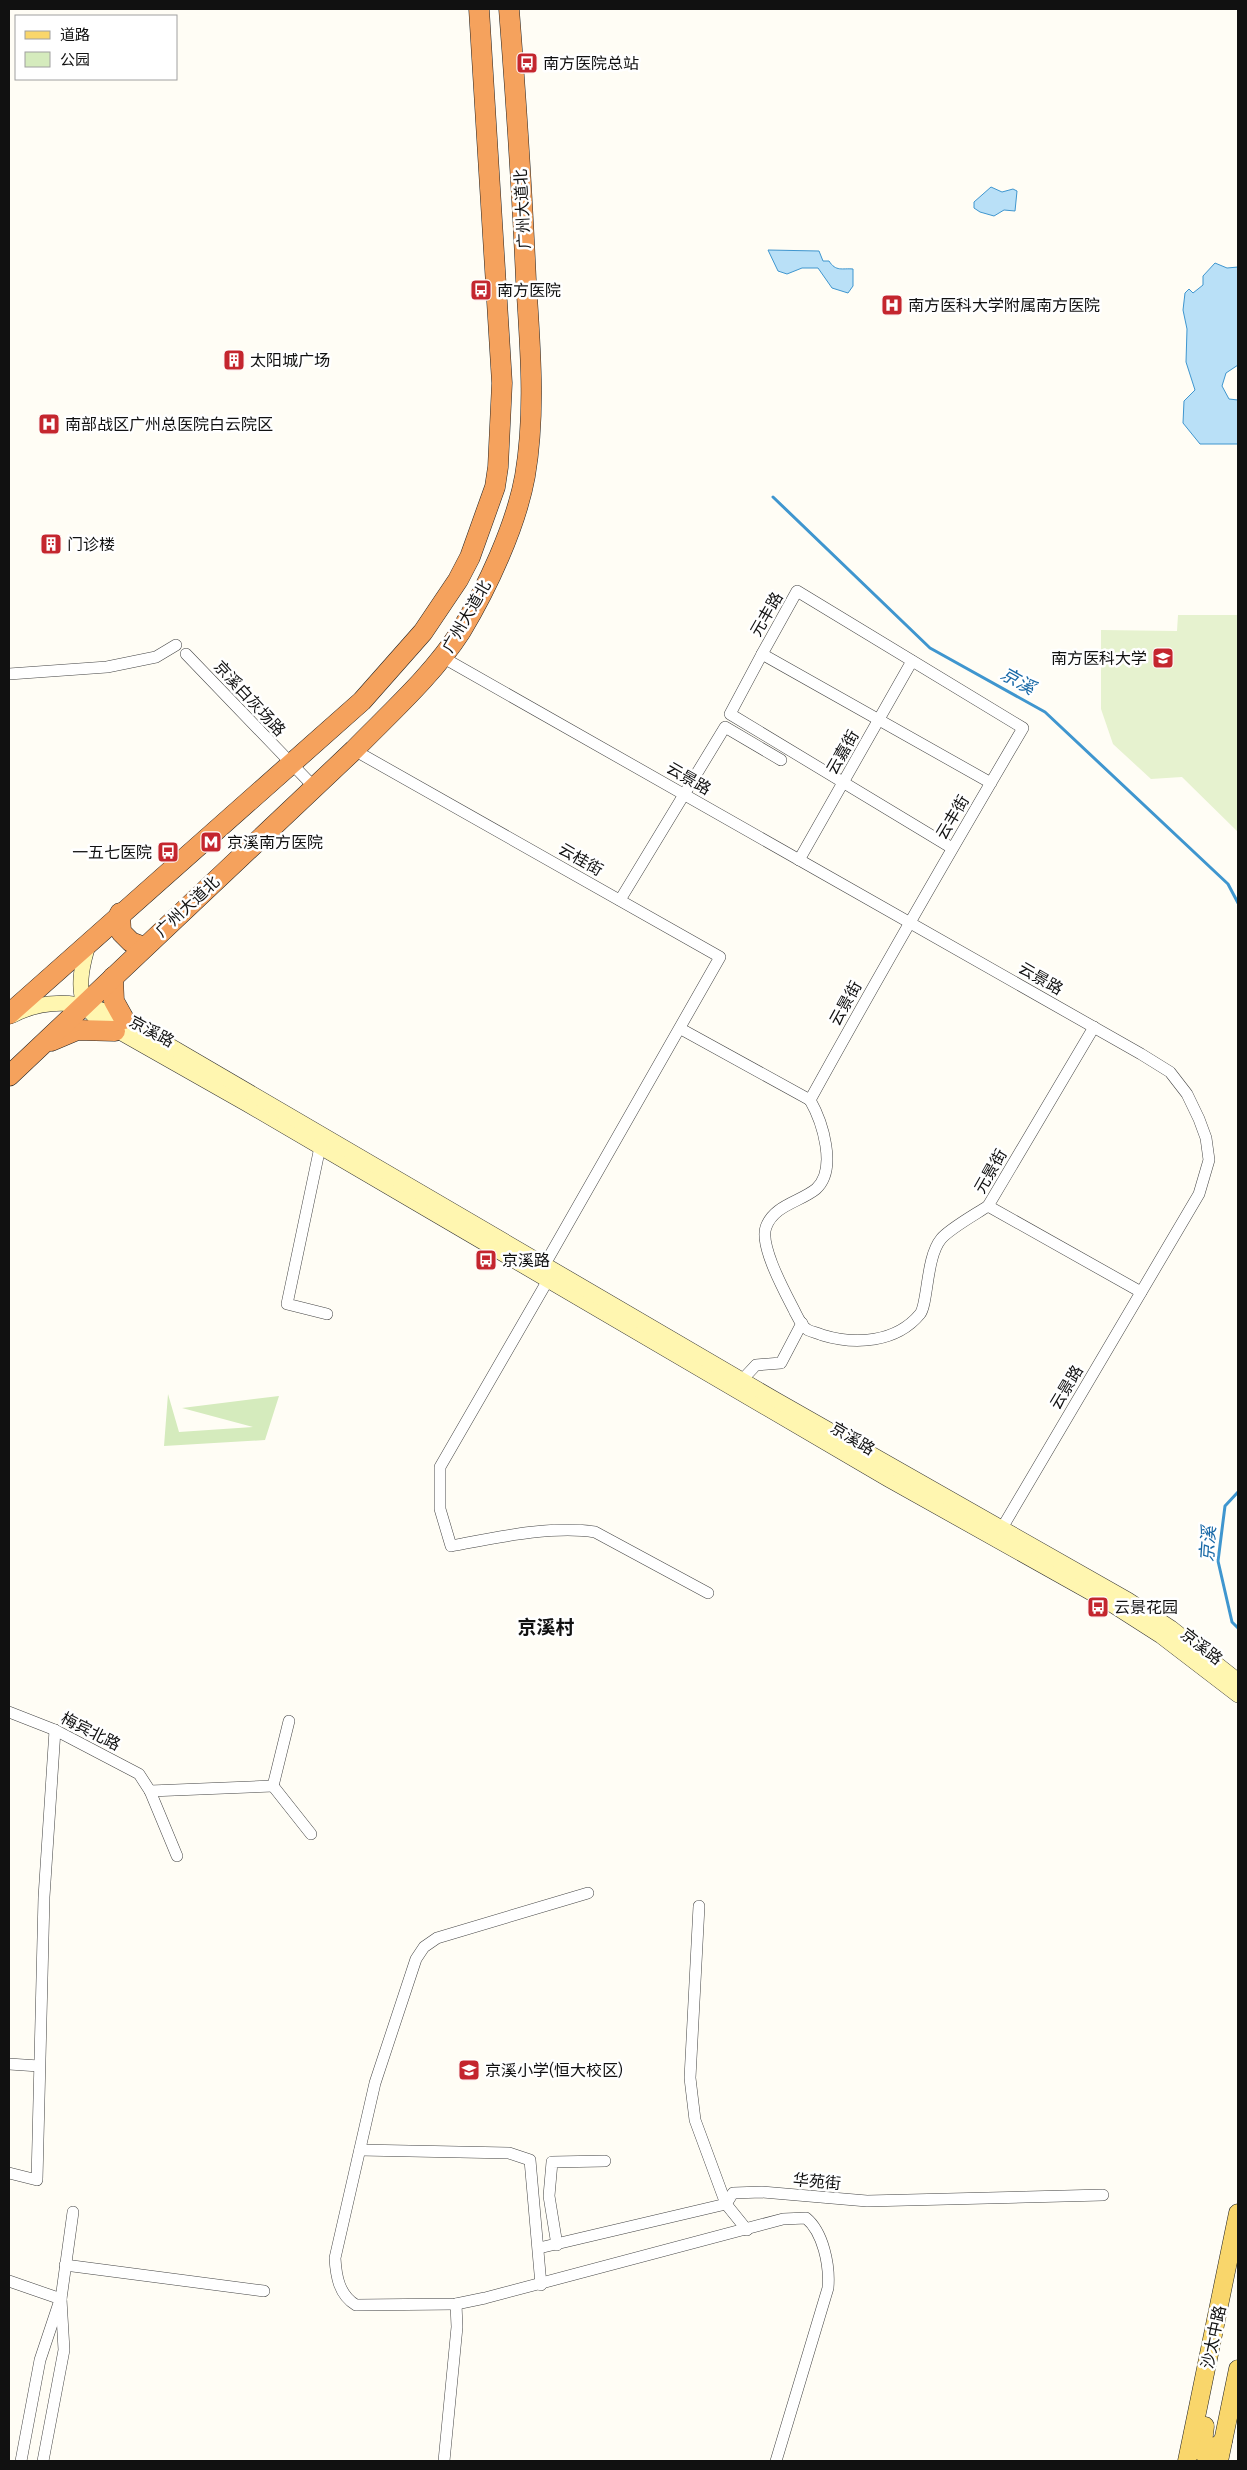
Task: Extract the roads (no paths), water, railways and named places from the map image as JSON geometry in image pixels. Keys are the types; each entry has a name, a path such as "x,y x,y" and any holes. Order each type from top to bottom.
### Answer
{"highway":[{"name":"广州大道北","path":"9,1016 89,941 380,682 435,616 470,557 495,487 502,383 479,9"},
{"name":"广州大道北","path":"9,1076 144,946 354,750 442,657 461,630 496,559 518,503 528,453 531,418 529,339 508,9"},
{"path":"120,914 121,932 131,942 144,946"},
{"path":"34,1051 56,1038 76,1030 120,1025 114,1001 113,977"}],"main road":[{"path":"84,1004 81,971 89,941"},
{"name":"京溪路","path":"9,1016 37,1006 84,1004 108,1011 120,1025 320,1147 888,1479 1111,1604 1161,1636 1238,1695"},
{"name":"京溪路","path":"120,1025 546,1264 742,1380 1149,1614 1171,1628 1238,1681"},
{"name":"沙太中路","path":"1187,2461 1238,2213"},
{"name":"沙太中路","path":"1219,2461 1238,2369"},
{"path":"1201,2392 1207,2413 1202,2452 1211,2453 1224,2441"}],"street":[{"name":"元丰路","path":"991,783 762,654 797,591 1023,728"},
{"path":"9,674 107,667 156,657 176,645"},
{"name":"京溪白灰场路","path":"186,654 314,787"},
{"path":"762,654 730,714 952,848"},
{"name":"云景路","path":"442,657 1094,1027 1170,1072 1187,1094 1206,1138 1209,1160 1199,1194 1002,1528"},
{"name":"云嘉街","path":"799,860 912,661"},
{"path":"620,900 724,728 782,760"},
{"name":"云丰街","path":"909,922 1023,728"},
{"name":"云桂街","path":"354,750 720,957 681,1029 546,1264"},
{"name":"云景街","path":"810,1100 909,922"},
{"name":"元景街","path":"1094,1027 988,1206 1141,1292"},
{"path":"681,1029 810,1100 818,1114 828,1151 826,1171 817,1188 776,1212 766,1228 766,1244 780,1279 807,1330 839,1340 879,1338 905,1328 921,1313 928,1272 941,1239 988,1206"},
{"path":"320,1147 287,1304 327,1314"},
{"path":"548,1280 440,1467 440,1509 451,1546 506,1536 578,1529 595,1532 708,1593"},
{"path":"742,1380 756,1365 781,1363 802,1323"},
{"name":"梅宾北路","path":"9,1712 54,1730 139,1774 150,1791 177,1856"},
{"path":"273,1786 289,1721"},
{"path":"9,2173 38,2180 44,1897 54,1730"},
{"path":"150,1791 273,1786"},
{"path":"273,1786 311,1834"},
{"path":"588,1893 437,1938 424,1947 416,1959 383,2055 335,2258 336,2280 346,2296 356,2305 456,2304 541,2285 783,2219 806,2218 820,2237 829,2279 826,2300 776,2461"},
{"path":"699,1906 690,2078 695,2120 726,2204 747,2230"},
{"path":"9,2064 39,2066"},
{"path":"360,2150 509,2153 530,2160 541,2285"},
{"path":"557,2245 549,2196 552,2162 605,2162"},
{"name":"华苑街","path":"539,2248 726,2204 733,2194 762,2192 867,2201 1104,2195"},
{"path":"43,2461 64,2350 61,2298 73,2212"},
{"path":"65,2266 264,2290"},
{"path":"9,2282 61,2298"},
{"path":"16,2461 22,2455 40,2360 61,2298"},
{"path":"444,2461 457,2327 456,2304"},
{"path":"48,2438 52,2461"}],"water":[{"path":"991,187 1002,192 1013,189 1017,191 1015,211 1004,210 994,216 974,208 974,202"},
{"path":"768,250 819,251 823,261 829,261 834,267 853,269 853,286 848,293 832,288 818,268 802,268 787,274 778,271"},
{"path":"1215,263 1227,268 1238,267 1238,365 1226,373 1222,386 1229,399 1238,400 1238,444 1200,444 1183,423 1184,401 1195,390 1186,362 1187,329 1183,310 1185,293 1189,289 1193,293 1203,285 1203,276"}],"waterway":[{"name":"京溪","path":"773,497 930,648 1045,712 1228,884 1238,903"},
{"name":"京溪","path":"1238,1492 1225,1506 1218,1561 1232,1622 1238,1628"}],"place":[{"name":"南方医院总站","path":"527,63"},
{"name":"南方医院","path":"481,290"},
{"name":"南方医科大学附属南方医院","path":"892,305"},
{"name":"太阳城广场","path":"234,360"},
{"name":"南部战区广州总医院白云院区","path":"49,424"},
{"name":"门诊楼","path":"51,544"},
{"name":"南方医科大学","path":"1163,658"},
{"name":"京溪南方医院","path":"211,842"},
{"name":"一五七医院","path":"168,852"},
{"name":"京溪路","path":"486,1260"},
{"name":"云景花园","path":"1098,1607"},
{"name":"京溪小学(恒大校区)","path":"469,2070"}],"district":[{"name":"京溪村","path":"546,1627"}]}
